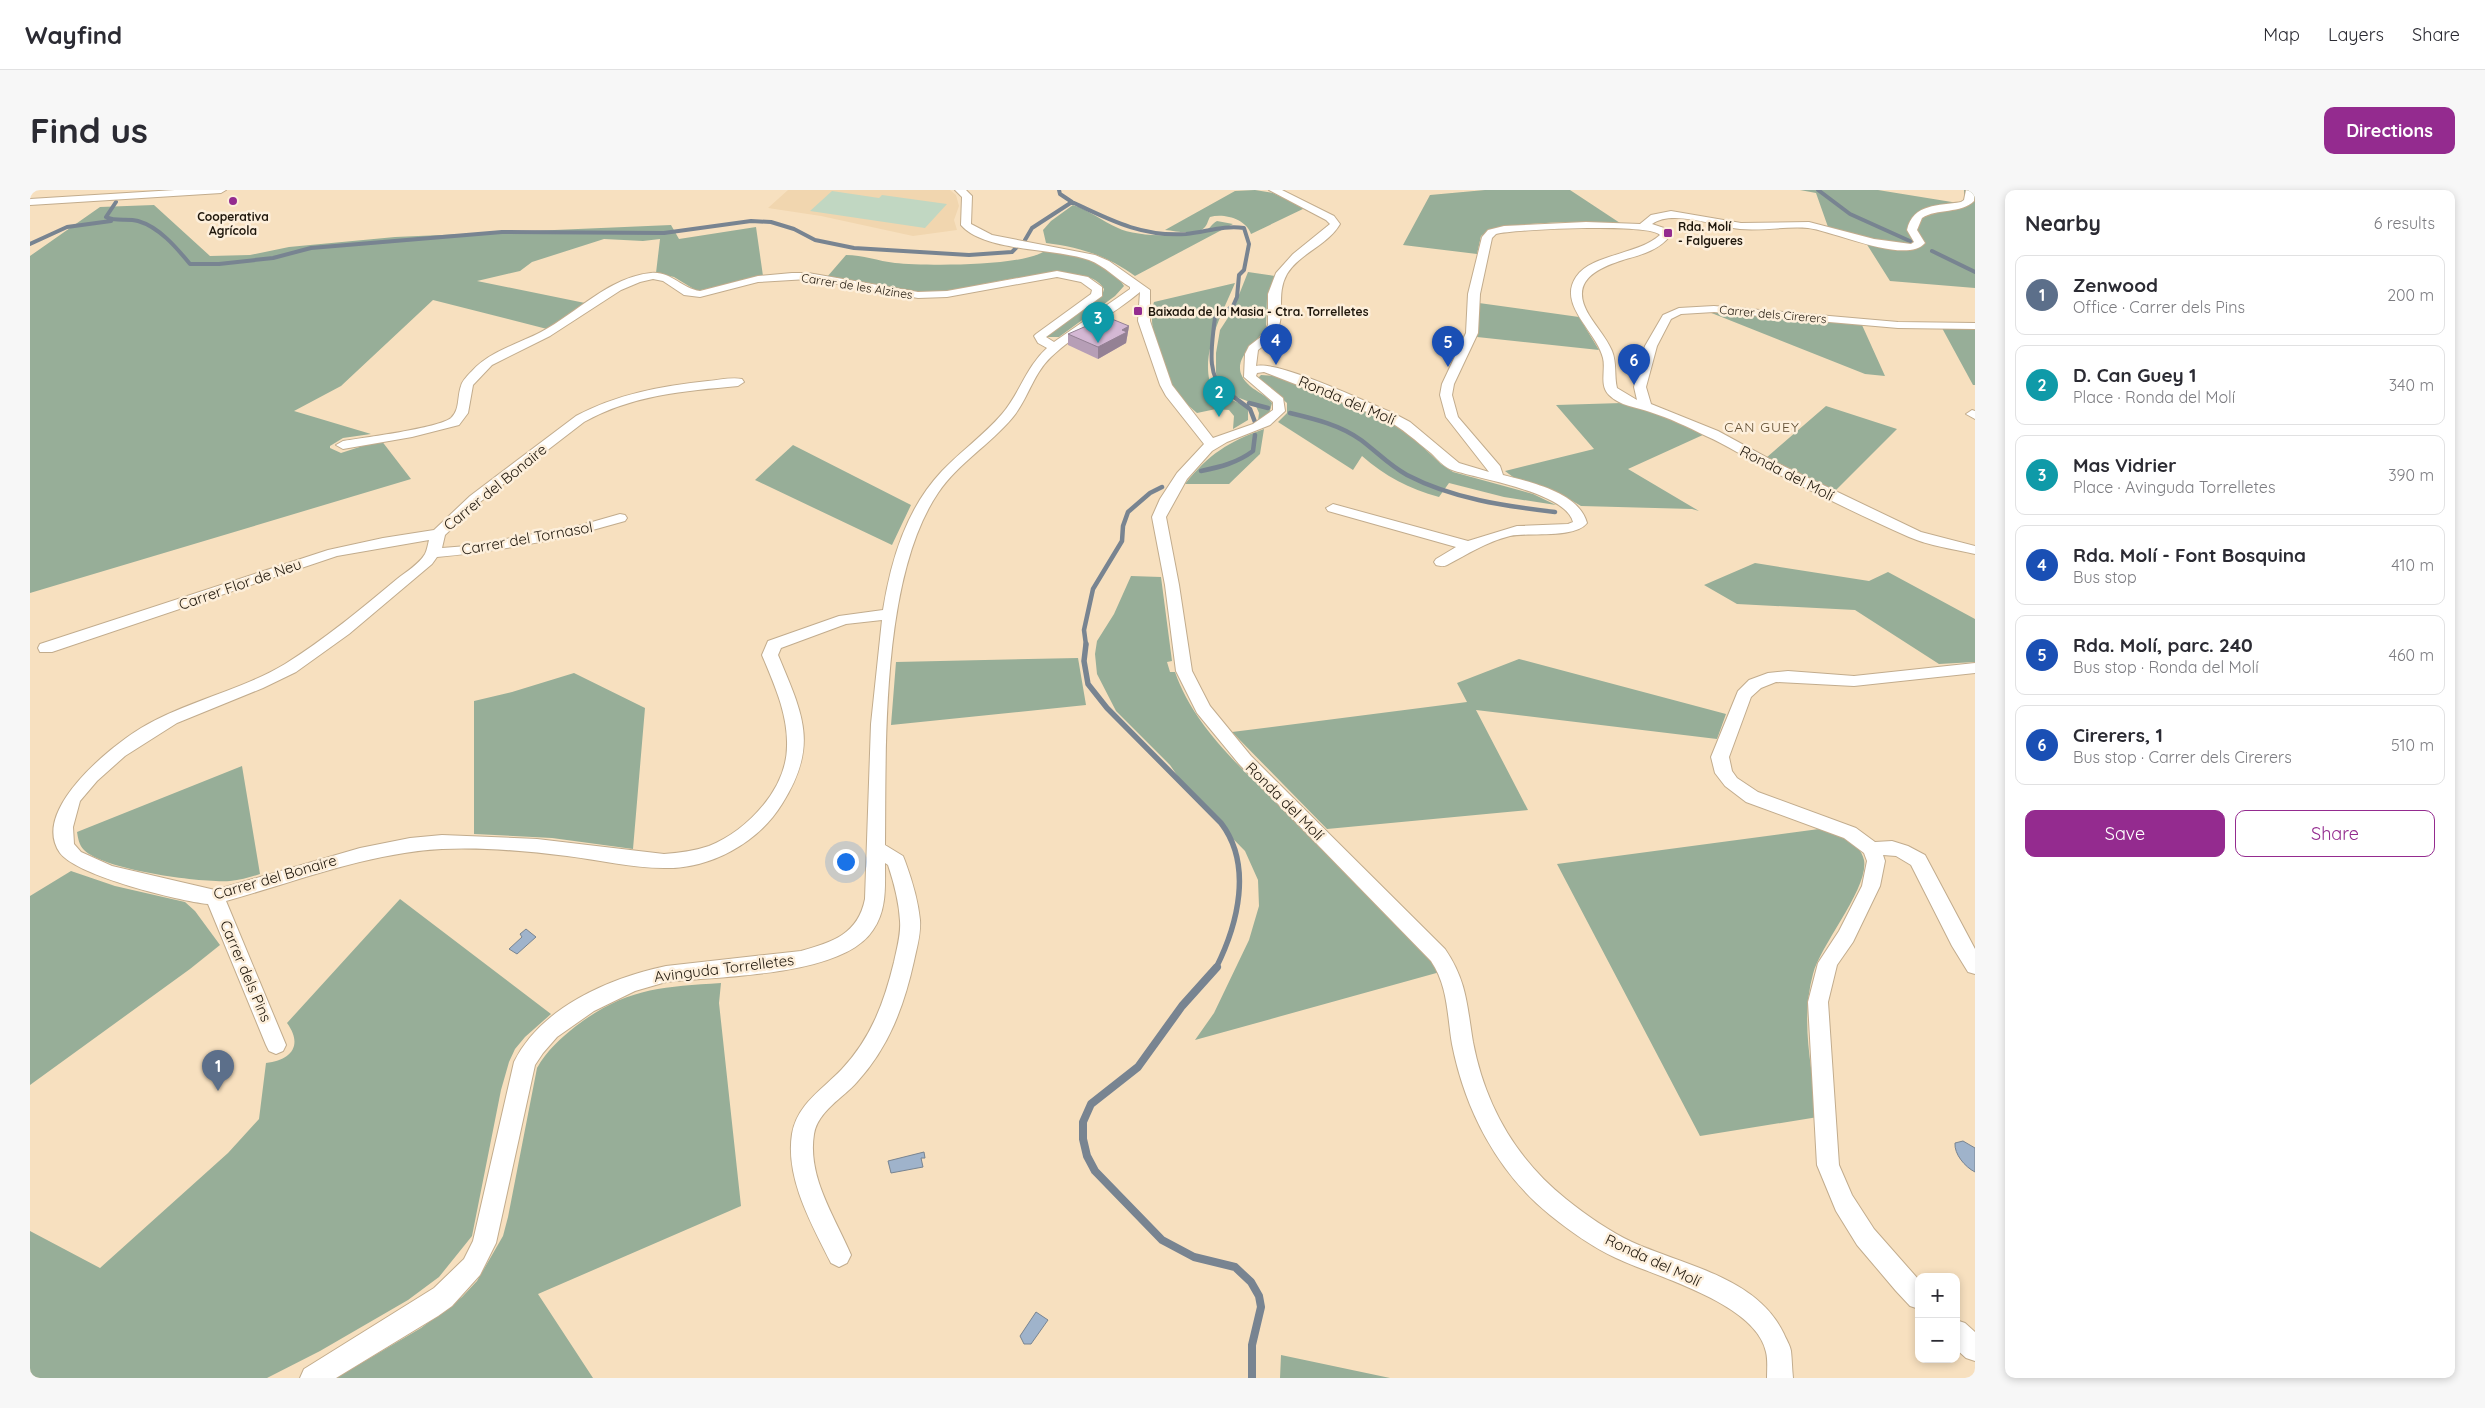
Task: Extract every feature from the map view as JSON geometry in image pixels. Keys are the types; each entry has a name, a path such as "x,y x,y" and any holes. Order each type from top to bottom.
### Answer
{"street":[{"path":"116,195 126,190"},
{"path":"30,202 116,195 222,190"},
{"path":"960,190 967,196 966,225 973,232 990,239 1064,250 1092,257 1110,266 1147,294 1144,321 1166,385 1170,393 1211,444"},
{"path":"1250,373 1248,359 1251,351 1268,337 1274,325 1274,295 1283,274 1302,250 1332,229 1335,224 1330,218 1274,190"},
{"path":"1643,226 1655,217 1664,214 1741,226 1796,223 1815,226 1872,242 1913,247 1920,243 1912,230 1919,214 1930,210 1964,204 1969,201 1971,190"},
{"name":"Ronda del Molí","path":"1780,1378 1781,1358 1773,1336 1761,1318 1738,1298 1624,1249 1602,1237 1558,1206 1531,1183 1512,1162 1488,1123 1476,1095 1463,1043 1456,985 1449,968 1426,941 1245,760 1203,709 1184,671 1180,653 1172,585 1159,517 1161,508 1186,473 1211,444 1257,427 1273,418 1279,411 1279,401 1256,383 1250,373 1253,370 1264,368 1280,372 1389,416 1404,425 1454,466 1497,478 1495,469 1467,438 1452,417 1446,395 1452,376 1472,333 1474,294 1487,237 1497,230 1510,229 1586,225 1643,226 1658,228 1663,231 1665,236 1655,245 1609,261 1577,280 1576,292 1580,310 1601,340 1608,357 1611,389 1622,398 1713,434 1770,465 1916,535 1975,550"},
{"name":"Carrer de les Alzines","path":"343,445 412,433 454,422 462,413 467,385 475,374 488,362 546,334 624,284 646,277 666,278 694,294 706,294 758,279 800,276 929,296 1057,274 1084,279 1098,289 1096,296 1040,336 1042,341 1055,348"},
{"name":"Avinguda Torrelletes","path":"313,1378 429,1307 443,1297 472,1267 487,1230 525,1062 544,1037 573,1012 611,992 641,980 666,974 798,960 819,954 858,936 870,918 874,899 879,722 889,614 896,573 917,516 931,493 1008,415 1036,367 1055,348 1135,291 1136,286"},
{"name":"Carrer dels Cirerers","path":"1645,406 1640,387 1651,346 1667,317 1678,311 1714,309 1898,325 1975,326"},
{"path":"1263,342 1261,352 1280,372"},
{"name":"Carrer del Bonaire","path":"738,382 656,393 619,402 591,412 475,499 438,534 434,553 397,586 300,662 256,685 199,706 161,724 112,757 74,796 66,814 64,840 67,850 76,858 95,868 125,878 176,888 203,896 215,897 353,856 419,844 480,842 515,844 664,861 684,860 715,852 738,840 761,820 779,796 793,768 796,745 794,730 770,654 774,645 799,634 844,620 889,614"},
{"path":"1441,562 1452,553 1518,531 1568,528 1580,522 1581,520 1577,513 1555,498 1529,487 1497,478"},
{"path":"1333,508 1470,546"},
{"name":"Carrer del Tornasol","path":"434,553 467,550 580,530 620,518"},
{"name":"Carrer Flor de Neu","path":"46,648 333,553 383,542 438,534"},
{"path":"1915,1293 1894,1273 1852,1219 1836,1189 1828,1165 1818,1002 1828,963 1846,936 1871,886 1876,861 1871,849 1850,833 1752,797 1731,782 1724,773 1720,757 1744,696 1755,684 1774,677 1788,676 1854,681 1975,668"},
{"path":"838,1255 822,1221 807,1178 803,1161 802,1134 810,1115 817,1105 840,1086 870,1052 880,1037 893,1007 908,938 910,919 896,861 876,848"},
{"path":"1871,849 1892,848 1918,860 1959,940 1975,966"},
{"name":"Carrer dels Pins","path":"215,897 276,1045"},
{"path":"1960,1336 1975,1349"}],"shaded area":[{"path":"788,190 950,190 956,195 959,206 954,220 957,230 913,236 821,216 768,208"}],"green space":[{"path":"1255,190 1273,193 1305,208 1251,234 1240,221 1222,216 1210,217 1205,227 1196,232 1165,230 1235,191"},
{"path":"1485,190 1570,190 1620,223 1547,223 1507,227 1481,236 1477,254 1403,245 1430,195"},
{"path":"1800,190 1878,190 1958,203 1964,201 1964,190 1975,190 1975,288 1890,281 1866,243 1870,239 1828,227 1816,193"},
{"path":"832,191 879,198 882,195 947,204 925,228 810,211"},
{"path":"154,205 210,256 250,255 289,247 395,237 671,225 679,239 756,227 763,276 697,291 674,277 656,273 660,239 643,241 604,239 532,262 520,271 477,281 585,303 547,329 433,300 341,386 294,411 371,434 343,438 330,446 330,448 341,453 381,440 411,479 30,593 30,256 100,207"},
{"path":"1073,205 1125,231 1147,235 1194,234 1205,231 1217,221 1233,224 1135,276 1104,258 1070,247 1046,243 1043,230 1051,221"},
{"path":"1046,250 1090,260 1109,270 1124,286 1115,296 1059,337 1048,337 1048,334 1102,296 1104,289 1092,278 1072,274 1047,274 939,292 921,293 827,277 846,255 895,263 950,265 1018,260 1035,256"},
{"path":"1248,272 1275,276 1267,298 1266,329 1244,356 1240,370 1243,378 1250,386 1272,403 1269,414 1258,421 1259,413 1255,404 1221,391 1216,373 1216,353 1220,330 1233,310"},
{"path":"1235,283 1213,336 1208,366 1209,379 1214,392 1248,407 1248,420 1233,429 1234,416 1229,410 1216,409 1197,413 1175,391 1156,345 1152,311 1154,302"},
{"path":"1479,303 1579,317 1599,350 1477,337"},
{"path":"1709,312 1862,325 1885,376 1865,374"},
{"path":"1942,328 1975,329 1975,385 1973,385"},
{"path":"1261,375 1275,376 1389,420 1453,472 1533,494 1556,505 1504,497 1449,483 1439,497 1398,481 1362,456 1353,470 1278,422 1287,413 1287,403 1258,378"},
{"path":"1622,403 1655,413 1705,434 1628,469 1699,511 1692,509 1581,506 1557,492 1513,477 1505,471 1594,449 1556,405"},
{"path":"1826,406 1897,429 1834,492 1766,458"},
{"path":"1264,429 1260,454 1229,484 1185,484 1202,465 1220,450"},
{"path":"793,445 911,505 892,545 755,480"},
{"path":"1755,563 1869,581 1888,572 1975,619 1975,662 1939,664 1855,610 1737,604 1704,585"},
{"path":"1131,576 1161,577 1172,661 1167,662 1170,672 1175,672 1184,693 1209,732 1240,767 1424,952 1440,972 1195,1040 1214,1013 1249,940 1259,906 1258,880 1245,851 1192,797 1170,765 1116,711 1097,674 1095,654 1097,641 1114,614"},
{"path":"1078,658 1086,705 891,725 896,662"},
{"path":"1519,659 1726,714 1717,739 1476,710 1528,810 1327,829 1232,732 1467,702 1457,683"},
{"path":"574,673 645,708 633,849 552,838 474,834 474,701 512,692"},
{"path":"242,766 260,874 230,881 216,881 154,874 111,864 95,857 81,846 77,832"},
{"path":"1819,829 1846,839 1858,848 1864,860 1864,872 1852,900 1818,962 1809,992 1807,1010 1808,1045 1818,1117 1700,1136 1557,864"},
{"path":"71,871 115,886 185,902 195,911 220,945 190,969 30,1085 30,896"},
{"path":"400,899 551,1014 525,1037 515,1049 509,1062 501,1090 472,1236 439,1277 408,1300 320,1351 267,1378 30,1378 30,1231 100,1268 228,1153 259,1119 266,1063 282,1059 288,1055 294,1045 292,1031 287,1023"},
{"path":"721,983 719,1003 741,1206 538,1294 593,1378 336,1378 421,1328 462,1297 477,1281 503,1236 537,1068 554,1045 594,1013 628,997 662,988"},
{"path":"1281,1355 1390,1378 1280,1378"}],"water":[{"path":"526,929 536,937 517,954 509,949 522,937 520,934"},
{"path":"1963,1141 1975,1148 1975,1172 1964,1164 1956,1151 1955,1143"},
{"path":"924,1152 925,1158 921,1158 923,1167 891,1173 888,1161"},
{"path":"1036,1312 1048,1320 1031,1344 1024,1344 1020,1336"}],"building":[{"path":"1107,317 1129,326 1122,330 1127,332 1098,347 1068,334"}],"waterway":[{"path":"1059,190 1060,194 1072,202"},
{"path":"1818,190 1850,214 1912,242"},
{"path":"116,202 106,217 138,221 146,224 160,233 190,264 219,264 273,258 311,248 502,232 664,233 751,221 771,222 794,229 815,240 854,248 969,255 1012,252 1018,246"},
{"path":"1025,240 1032,228 1072,202"},
{"path":"1072,202 1127,226 1155,233 1186,234 1222,228 1244,228 1249,244 1244,270 1239,275 1237,297 1233,306 1215,318 1214,325 1213,369 1215,377 1224,390"},
{"path":"30,244 67,227 111,221"},
{"path":"1932,251 1975,272"},
{"path":"1224,390 1250,409 1255,422"},
{"path":"1249,403 1268,408"},
{"path":"1290,413 1318,420 1345,430 1407,475 1442,490 1498,504 1555,512"},
{"path":"1201,471 1241,459 1253,451 1255,435"},
{"path":"1086,645 1084,630 1093,589 1122,541 1123,526 1128,512 1150,493 1162,487"},
{"path":"1086,645 1084,661 1088,684 1107,708 1221,823 1231,839 1237,857 1239,895 1231,933 1216,968"},
{"path":"1217,967 1182,1006 1138,1067 1091,1104 1083,1122 1083,1139 1087,1156 1095,1171 1162,1240 1194,1257 1235,1267 1251,1282 1259,1296 1261,1307 1252,1345 1252,1378"}],"place":[{"name":"Cooperativa Agrícola","path":"233,201"},
{"name":"Rda. Molí - Falgueres","path":"1668,233"},
{"name":"Baixada de la Masia - Ctra. Torrelletes","path":"1138,311"},
{"name":"Mas Vidrier","path":"1098,343"},
{"name":"Rda. Molí - Font Bosquina","path":"1276,365"},
{"name":"Rda. Molí, parc. 240","path":"1448,367"},
{"name":"Cirerers, 1","path":"1634,385"},
{"name":"D. Can Guey 1","path":"1219,417"},
{"name":"Zenwood","path":"218,1091"}],"district":[{"name":"CAN GUEY","path":"1762,427"}]}
